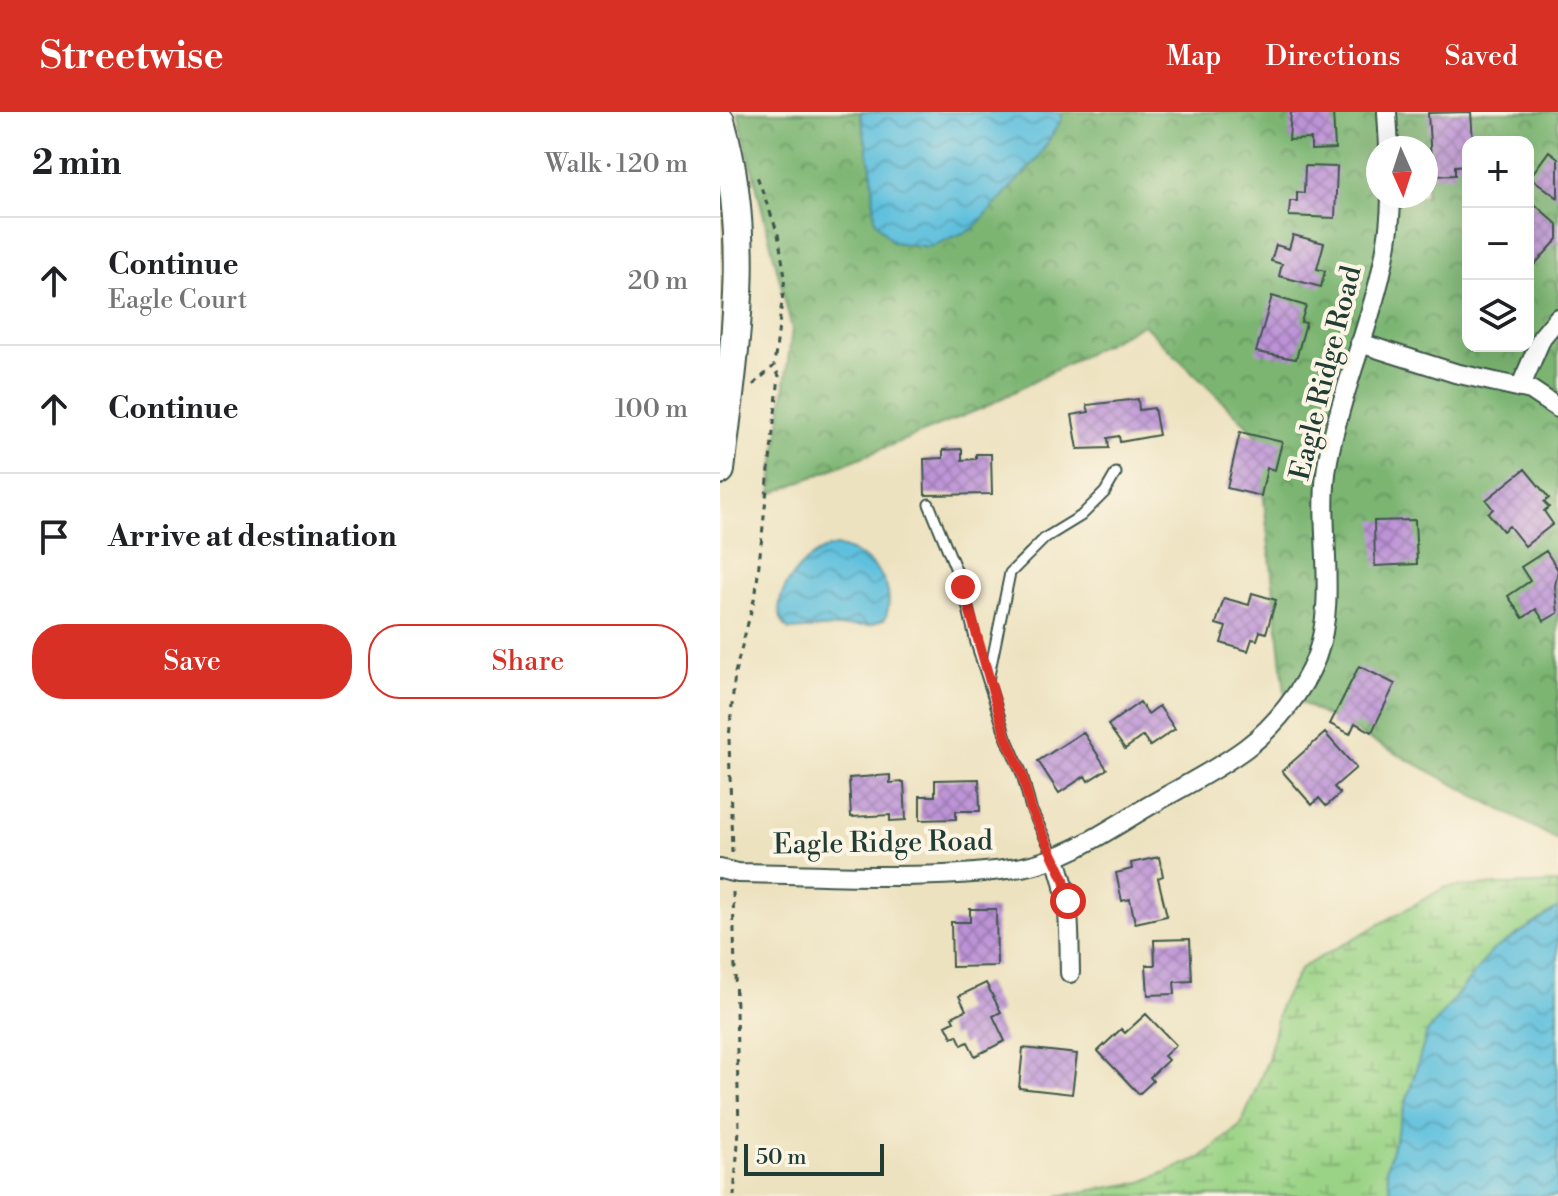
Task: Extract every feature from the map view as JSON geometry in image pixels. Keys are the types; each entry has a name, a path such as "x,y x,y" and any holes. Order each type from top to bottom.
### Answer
{"main road":[{"path":"720,121 731,161 741,243 739,308 720,470"}],"street":[{"path":"1387,112 1388,136"},
{"name":"Eagle Ridge Road","path":"726,870 937,873 1009,868 1055,858 1193,782 1247,747 1300,688 1315,660 1325,625 1324,490 1334,434 1386,241 1390,208"},
{"path":"1520,388 1542,337 1558,318"},
{"path":"1360,343 1455,373 1531,390 1558,408"},
{"path":"1055,858 1064,879 1068,901 1070,973"}],"lane":[{"path":"988,680 1010,573 1045,538 1081,516 1105,492 1116,473"},
{"path":"929,504 963,587 988,680 1022,774 1031,809 1055,858"}],"path":[{"path":"734,1196 739,1129 726,870 729,738 735,673 756,592 779,376 774,366 785,277 778,234 754,164"},
{"path":"750,387 774,366"}],"green space":[{"path":"738,112 1558,112 1558,840 1285,694 1257,435 1143,324 985,407 771,494 792,329"},
{"path":"1558,883 1558,908 1492,951 1386,1169 1392,1196 1058,1196 1142,1182 1200,1158 1241,1125 1268,1060 1280,1005 1301,968 1446,887"}],"water":[{"path":"860,112 1062,112 1061,120 1038,158 973,229 929,247 892,242 875,220 872,174"},
{"path":"836,546 870,563 885,582 888,606 885,619 871,625 789,630 781,619 779,606 790,580 812,557"},
{"path":"1558,908 1558,1196 1392,1196 1386,1169 1427,1033 1492,951"}],"building":[{"path":"1291,112 1333,112 1335,149 1311,150 1311,139 1289,140"},
{"path":"1471,112 1473,136 1462,136 1462,165 1455,166 1455,175 1438,176 1438,136 1429,136 1428,113"},
{"path":"1549,151 1558,158 1558,198 1534,180 1534,172"},
{"path":"1305,166 1337,167 1335,218 1289,216 1290,201 1297,201 1297,192 1304,193"},
{"path":"1534,204 1558,225 1558,239 1535,264"},
{"path":"1293,235 1324,243 1317,269 1325,271 1321,287 1279,276 1282,264 1271,261 1276,245 1289,249"},
{"path":"1272,296 1306,306 1301,322 1306,323 1296,359 1256,352"},
{"path":"1138,399 1139,410 1154,408 1159,435 1120,442 1119,436 1108,438 1109,448 1078,449 1072,415 1089,412 1087,405"},
{"path":"1240,432 1282,442 1275,470 1267,468 1261,496 1227,488"},
{"path":"962,449 962,460 976,459 976,454 991,454 992,494 925,495 924,459 943,458 943,450"},
{"path":"1525,469 1549,498 1544,502 1549,507 1544,511 1553,524 1525,546 1509,526 1503,531 1488,513 1493,509 1486,500"},
{"path":"1415,520 1417,564 1375,566 1374,521"},
{"path":"1546,551 1558,570 1555,586 1558,613 1544,621 1536,609 1523,618 1508,596 1530,581 1521,567"},
{"path":"1252,593 1276,600 1266,633 1260,631 1257,640 1252,639 1248,651 1221,643 1226,627 1216,624 1224,598 1249,605"},
{"path":"1359,666 1395,684 1372,732 1355,723 1350,734 1330,724"},
{"path":"1140,702 1148,714 1159,706 1175,729 1150,746 1143,736 1125,749 1108,725"},
{"path":"1083,732 1107,769 1088,781 1085,776 1059,793 1038,761"},
{"path":"1325,733 1356,768 1334,787 1340,794 1326,806 1319,798 1312,805 1282,771"},
{"path":"890,775 890,783 904,782 906,820 890,821 890,815 851,817 849,778"},
{"path":"979,779 980,811 956,811 956,819 920,820 920,796 935,796 935,780"},
{"path":"1159,857 1163,876 1158,878 1167,916 1135,923 1130,899 1122,901 1116,873 1132,869 1131,863"},
{"path":"970,909 996,909 997,966 952,967 951,922 970,922"},
{"path":"1190,939 1192,981 1174,982 1175,994 1148,995 1146,965 1155,965 1154,940"},
{"path":"986,983 1001,1012 993,1016 1005,1041 975,1056 968,1042 962,1045 957,1035 952,1037 946,1025 954,1021 952,1017 966,1010 959,996"},
{"path":"1146,1014 1176,1045 1164,1056 1168,1060 1150,1077 1153,1081 1139,1094 1098,1051 1121,1029 1125,1033"},
{"path":"1023,1048 1077,1054 1072,1094 1019,1088"}],"route":[{"path":"963,587 976,643 1006,737 1022,774 1031,809 1064,879 1068,901"}]}
